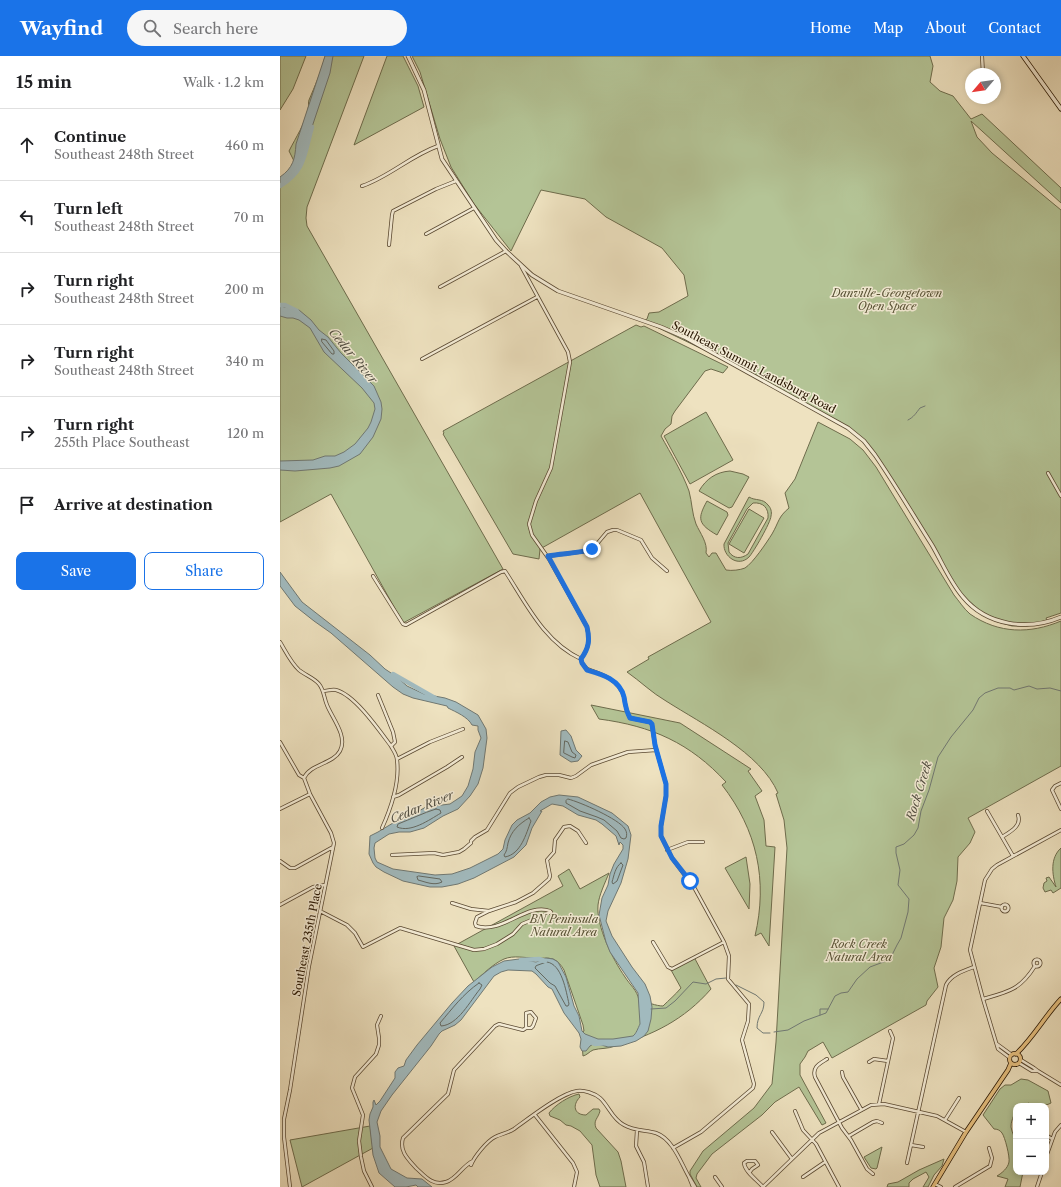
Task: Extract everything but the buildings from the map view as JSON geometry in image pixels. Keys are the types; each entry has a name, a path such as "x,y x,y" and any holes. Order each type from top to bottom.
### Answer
{"main road":[{"path":"1023,56 1061,109"},
{"path":"934,1185 966,1132 1008,1070 1017,1062 1024,1046 1044,1018 1061,999"},
{"path":"1013,1056 1024,1046"},
{"path":"1013,1056 1017,1062"},
{"path":"1013,1056 1017,1062"}],"street":[{"name":"Southeast Summit Landsburg Road","path":"408,56 424,90 438,146 444,163 496,240 520,265 540,281 565,294 661,327 684,337 848,428 860,437 875,455 931,544 958,591 970,605 987,616 1008,623 1024,625 1040,624 1061,617"},
{"path":"982,56 983,68"},
{"path":"362,186 386,176 412,158 438,146"},
{"path":"389,245 393,210 456,181"},
{"path":"426,234 474,208"},
{"path":"440,287 506,251"},
{"path":"520,265 568,352 570,362 551,468 536,501 529,524 532,535 548,556 587,627 589,643 586,652 581,659"},
{"path":"422,359 537,296"},
{"path":"1048,472 1061,496"},
{"path":"548,556 587,551 596,545 607,532 617,530 641,540 652,558 667,571"},
{"path":"373,576 406,625 505,571 539,624 556,643 570,654 581,659 587,670 609,677 623,694 626,712 630,718 650,722 652,724 656,750 666,784 666,796 661,832 667,850 695,889 724,942 729,956 728,979 749,1004 748,1020 742,1040 754,1084 753,1088 707,1128 673,1148"},
{"path":"280,642 293,663 304,674 319,684 340,730 342,744 338,754 308,773 304,778"},
{"path":"323,692 337,690 356,704 369,716 391,746 397,759 397,776 393,797 382,828"},
{"path":"378,695 395,742 391,746"},
{"path":"397,759 430,742 463,729"},
{"path":"280,742 299,775 304,778 310,794 280,809"},
{"path":"392,855 434,853 443,855 459,852 471,843 475,837 487,830 510,793 518,787 546,775 571,778 591,765 628,752 656,750"},
{"path":"393,797 434,776 462,756"},
{"path":"1061,783 1053,788 1052,792 1061,809"},
{"name":"Southeast 235th Place","path":"290,1187 284,1137 284,1119 290,1090 304,993 334,847 334,839 310,794"},
{"path":"987,811 1013,856"},
{"path":"1002,837 1018,825 1020,819 1018,815"},
{"path":"320,910 347,925 363,947 400,928 474,950 484,949 506,940 522,924 529,920 551,912 540,909 491,927 482,928 476,926 475,923 477,917 489,911 516,902 533,893 549,879 550,876 547,860 554,852 555,840 564,827 570,826 578,831 586,843"},
{"path":"1013,1056 997,1044 970,950 987,875 997,865 1061,830"},
{"path":"667,850 688,842 703,842"},
{"path":"280,861 290,868 295,868 334,847"},
{"path":"280,905 313,887 325,885"},
{"path":"452,903 471,909 489,911"},
{"path":"980,903 1002,907"},
{"path":"653,942 670,969 724,942"},
{"path":"983,999 1014,989 1020,985 1035,966"},
{"path":"907,1163 946,985 949,980 957,974 974,968"},
{"path":"526,1028 526,1013 531,1012 536,1018 531,1028 520,1030 499,1024 495,1026 454,1070 448,1094 403,1138 402,1149 410,1162 423,1176 436,1183 451,1180 466,1165 472,1163 492,1139 510,1131 567,1094 579,1091 585,1092 600,1099 620,1123 638,1130 658,1134 666,1140 673,1148 694,1187"},
{"path":"372,1187 364,1171 361,1157 359,1141 363,1115 352,1088 355,1077 376,1054 378,1049 379,1038 377,1025 380,1016"},
{"path":"879,1104 893,1038 890,1030"},
{"path":"827,1059 816,1066 814,1074 816,1080 867,1169 873,1174"},
{"path":"869,1062 874,1059 888,1062"},
{"path":"1017,1062 1061,1085"},
{"path":"842,1072 843,1077 861,1109"},
{"path":"945,1120 959,1098"},
{"path":"749,1173 758,1165 756,1161 747,1161 744,1163 745,1167 749,1173 763,1187 811,1139 823,1130 871,1105 879,1104 937,1116 966,1132"},
{"path":"795,1111 803,1130 816,1144 840,1187"},
{"path":"535,1115 573,1163 576,1172 574,1187"},
{"path":"848,1136 873,1122 878,1121 882,1123"},
{"path":"1049,1148 1056,1130 1061,1125"},
{"path":"638,1130 636,1146 644,1162 648,1187"},
{"path":"772,1132 792,1159"},
{"path":"911,1145 923,1148"},
{"path":"955,1187 990,1166 992,1158 989,1148"},
{"path":"803,1177 825,1162"},
{"path":"1037,1187 1041,1175"},
{"path":"715,1177 722,1187"},
{"path":"934,1185 941,1187"}],"green space":[{"path":"280,56 306,56 293,89 280,110"},
{"path":"325,56 364,56 307,207 307,226 503,569 403,623 331,494 280,522 280,179 297,167 289,151 305,120 309,101"},
{"path":"387,56 403,56 418,86 424,107 354,145"},
{"name":"Danville-Georgetown Open Space","path":"412,56 930,56 933,66 930,82 940,91 953,96 971,119 982,114 1061,188 1061,203 971,121 977,137 992,153 1061,210 1061,613 1046,618 1048,622 1027,626 1012,626 987,617 962,595 877,459 868,446 850,430 746,370 644,321 647,319 649,313 659,312 688,296 684,275 662,248 606,217 585,199 541,190 511,251 474,204 451,167 440,139 420,72"},
{"name":"Rock Creek Natural Area","path":"636,325 641,327 644,326 728,367 723,373 711,369 705,371 675,411 672,416 671,424 665,429 661,436 680,470 689,491 696,524 705,542 706,553 709,557 712,553 716,553 726,570 745,568 756,557 772,534 785,511 789,508 785,493 795,479 818,422 850,439 863,450 876,467 954,595 970,614 981,621 992,625 1015,630 1038,628 1061,621 1061,766 968,818 975,832 970,843 958,857 957,881 953,900 944,918 941,947 934,968 938,987 927,1001 926,1005 832,1058 823,1042 808,1051 800,1064 800,1075 826,1123 822,1125 799,1087 775,1102 762,1115 712,1154 697,1174 696,1178 701,1187 697,1187 690,1174 690,1171 703,1151 754,1108 772,1084 776,1042 787,848 784,820 776,794 778,793 770,779 745,752 713,730 661,698 627,672 649,659 648,657 711,622 640,493 540,549 539,559 513,554 443,434 443,431"},
{"path":"706,412 733,460 690,484 664,436"},
{"path":"730,471 749,477 732,507 729,508 699,491 712,477 720,473"},
{"path":"749,497 761,500 769,506 771,510 770,519 762,537 749,557 740,561 732,559 726,553 724,544","holes":["753,503 765,506 768,518 748,554 743,557 735,557 729,552 728,543 747,509"]},
{"path":"707,501 727,512 728,515 717,535 706,528 701,521 702,512"},
{"path":"749,509 764,518 744,553 729,544"},
{"path":"591,705 680,723 751,769 748,771 762,791 755,796 764,820 766,846 775,847 769,946 761,933 755,936 759,915 760,875 751,838 744,820 722,785 726,782 698,757 669,738 636,726 599,719"},
{"path":"1061,848 1061,888 1053,893 1051,890 1045,892 1043,888 1044,883 1047,881 1046,878 1049,877 1056,887 1053,866 1055,856"},
{"path":"746,857 750,884 749,909 725,868"},
{"name":"BN Peninsula Natural Area","path":"569,869 580,889 609,873 602,889 598,905 602,933 620,970 635,990 639,1000 654,1005 663,1006 681,988 671,970 694,957 711,989 701,1000 679,1018 667,1025 629,1042 593,1050 583,1056 581,1033 584,1031 583,1025 564,970 558,962 548,958 508,958 492,966 474,982 454,946 563,886 558,876"},
{"path":"1021,1079 1028,1080 1048,1091 1051,1103 1013,1103 1013,1118 1011,1127 1013,1133 1013,1175 1022,1175 1020,1187 1005,1187 1008,1179 997,1176 1007,1166 1009,1156 1003,1135 998,1130 994,1129 983,1115 1000,1089 1005,1085 1011,1085"},
{"path":"579,1094 580,1097 575,1106 579,1113 586,1115 593,1109 599,1109 599,1114 595,1121 596,1128 618,1152 626,1187 600,1187 596,1175 592,1145 580,1131 550,1116 549,1113 558,1104"},
{"path":"370,1126 373,1148 302,1187 290,1140"},
{"path":"882,1147 877,1168 871,1168 864,1157"},
{"path":"944,1159 942,1166 934,1175 928,1187 923,1187 929,1177 926,1172 913,1179 909,1183 909,1187 887,1187 888,1184 898,1182 919,1170"}],"water":[{"path":"325,56 333,56 330,73 310,133 302,164 289,180 280,188 280,177 291,167 294,159 296,144"},
{"path":"280,306 299,310 311,320 374,386 381,402 381,419 373,437 360,454 339,466 295,471 280,470 280,461 313,460 325,456 335,456 344,452 355,444 368,428 375,409 374,403 362,388 324,352 310,328 299,320 280,316"},
{"path":"280,572 302,602 407,686 424,694 445,698 456,702 478,715 486,729 487,738 483,768 478,784 470,796 458,809 443,816 424,828 410,832 389,834 375,843 375,858 377,862 393,869 435,875 452,874 470,868 498,854 503,849 505,840 512,825 517,820 530,813 541,802 550,797 559,795 578,797 612,813 628,826 631,835 628,859 621,883 608,911 606,921 612,936 645,984 650,996 652,1007 648,1031 644,1036 636,1041 621,1046 608,1047 595,1043 586,1051 582,1051 580,1047 581,1039 579,1033 564,1013 552,989 548,987 536,974 532,971 508,970 494,976 461,1020 439,1034 392,1095 381,1111 377,1122 380,1136 380,1147 391,1169 407,1178 422,1179 432,1187 418,1187 416,1185 395,1187 379,1173 373,1155 369,1120 373,1102 374,1100 376,1105 380,1101 395,1078 395,1072 398,1068 404,1066 406,1060 417,1045 452,1003 468,986 492,967 504,961 519,959 536,962 546,958 553,959 558,962 566,977 574,1006 579,1016 582,1031 585,1034 598,1039 613,1039 633,1036 636,1032 640,1024 638,993 610,952 599,915 602,898 608,885 610,874 623,849 623,845 620,842 619,845 616,836 596,820 578,815 563,806 552,804 540,811 542,811 532,828 526,845 514,857 474,878 458,884 442,887 430,887 403,881 376,867 369,854 370,836 398,820 426,807 450,804 462,796 468,786 473,769 475,752 481,738 478,726 472,725 465,717 447,706 413,698 403,694 393,687 331,633 295,606 280,586"},
{"path":"566,730 571,736 576,750 582,756 578,761 571,762 560,755 561,731"}],"waterway":[{"name":"Cedar River","path":"280,186 295,174 303,161 312,127"},
{"name":"Cedar River","path":"280,305 285,305 297,311"},
{"path":"908,420 920,408 925,406"},
{"name":"Cedar River","path":"393,674 435,698"},
{"name":"Rock Creek","path":"774,1032 788,1030 804,1021 826,1013 835,996 848,992 857,979 870,967 886,961 891,957 901,938 908,912 909,899 898,885 900,870 896,847 904,844 914,835 918,828 921,811 929,790 938,757 951,737 973,710 979,698 985,693 998,688 1010,688 1014,690 1029,686 1037,689 1050,688 1061,691"},
{"name":"Cedar River","path":"521,960 539,959 545,961"},
{"name":"Rock Creek","path":"651,1009 666,1008 675,1001 693,982 706,984 716,979 726,978"},
{"name":"Rock Creek","path":"736,985 756,995 764,1002 757,1028 763,1033 770,1033"},
{"name":"Rock Creek","path":"820,1015 820,1009 828,1009"},
{"name":"Cedar River","path":"588,1041 595,1044 606,1043"}],"route":[{"path":"592,549 580,553 548,556 587,627 589,643 586,652 581,659 584,667 587,670 609,677 617,685 623,694 626,712 630,718 650,722 652,724 655,745 666,784 661,836 672,858 690,881"}]}
